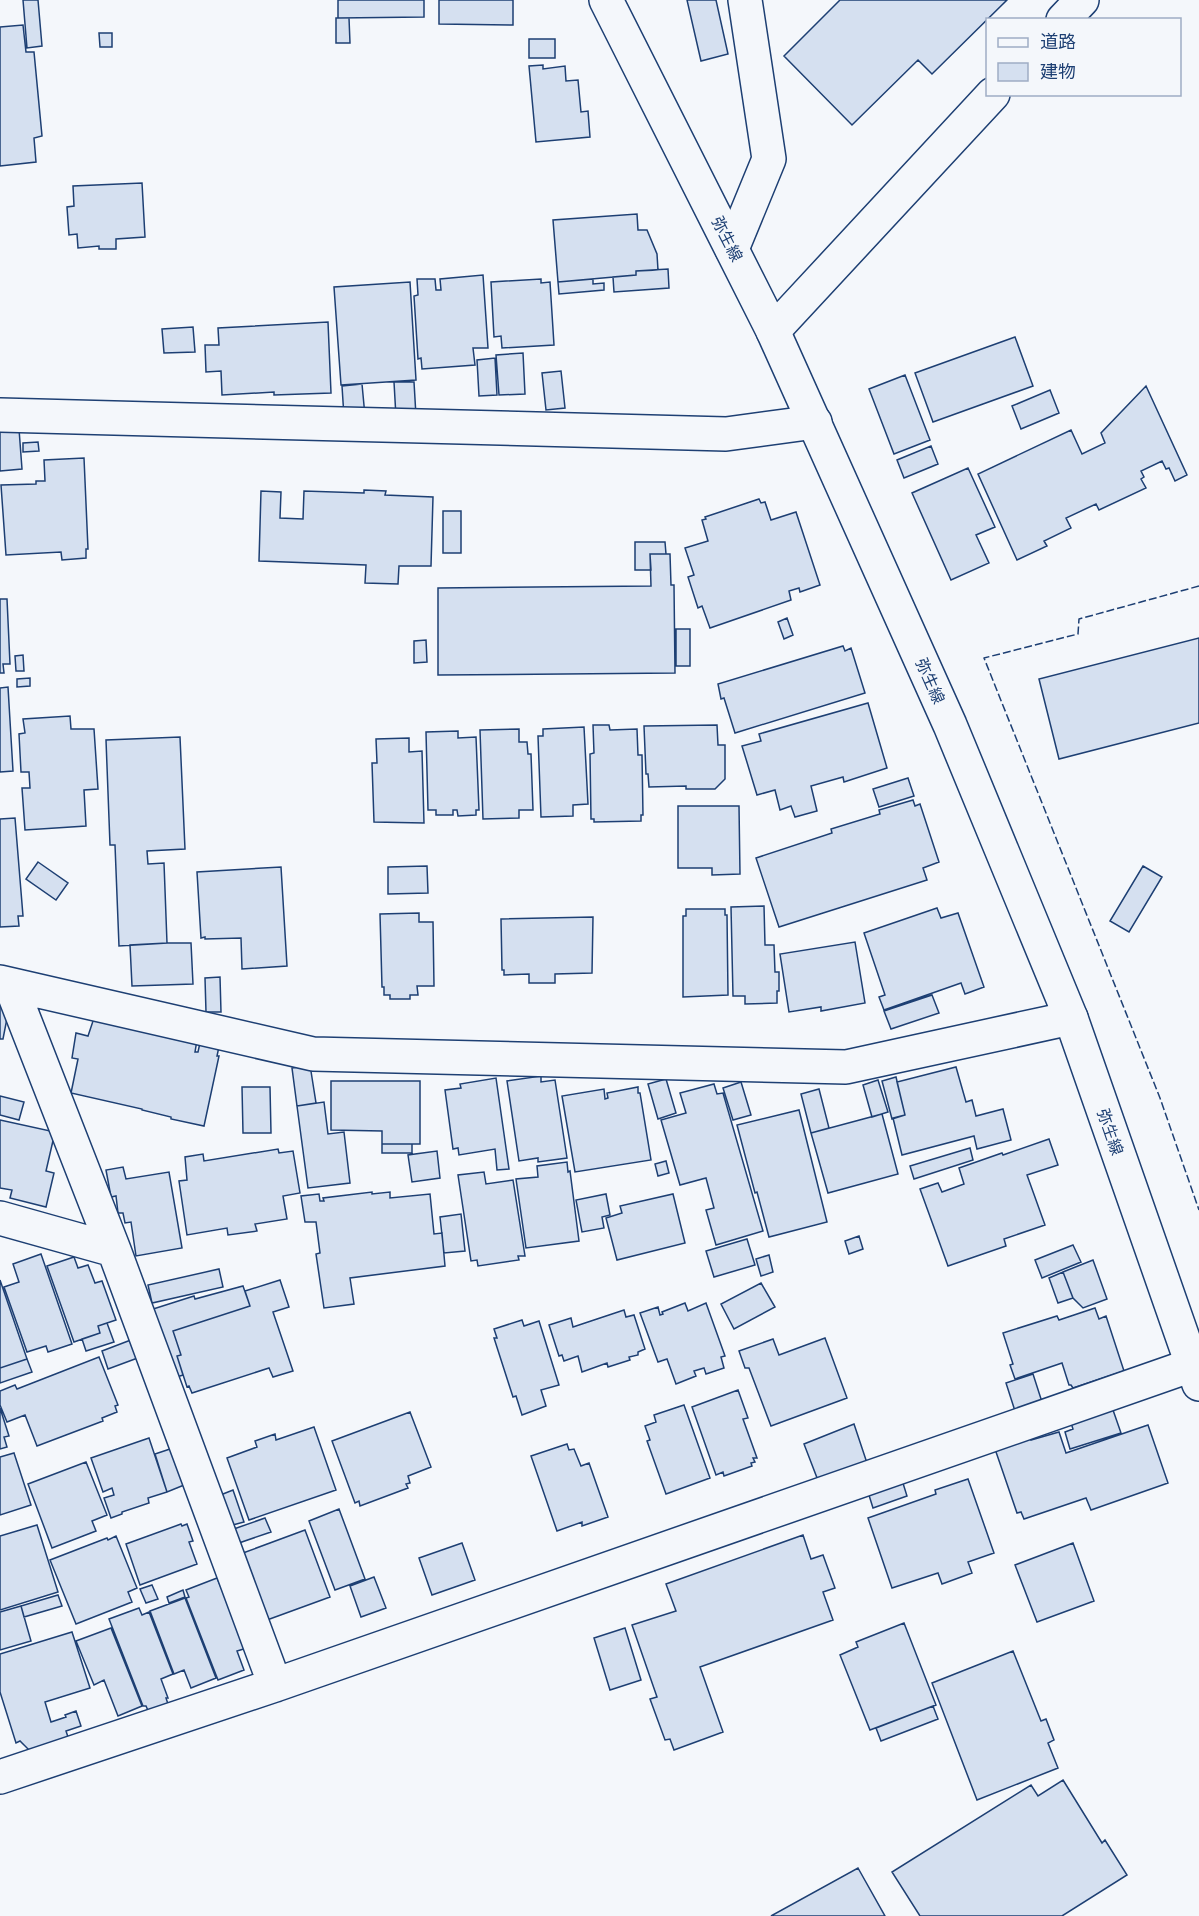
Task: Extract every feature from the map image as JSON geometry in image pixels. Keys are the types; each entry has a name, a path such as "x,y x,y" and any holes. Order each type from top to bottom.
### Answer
{"street":[{"name":"弥生線","path":"606,0 773,330 950,725 1071,1018 1196,1375"},
{"path":"732,249 769,159 745,0"},
{"path":"1066,18 1082,0"},
{"path":"773,330 991,96"},
{"path":"0,415 726,434 815,422"},
{"path":"6,984 313,1054 846,1067 1071,1018"},
{"path":"6,984 114,1250 274,1685"},
{"path":"0,1218 114,1250"},
{"path":"0,1776 1196,1375"}],"building":[{"path":"23,0 38,0 42,46 27,48"},
{"path":"338,0 424,0 424,17 338,18"},
{"path":"439,0 513,0 513,25 439,24"},
{"path":"687,0 716,0 728,54 701,61"},
{"path":"840,0 1007,0 986,18 986,21 932,74 918,60 852,125 784,56"},
{"path":"336,18 349,18 350,43 336,43"},
{"path":"23,25 26,52 34,52 42,136 34,138 36,162 0,166 0,27"},
{"path":"99,33 112,33 112,47 100,47"},
{"path":"529,39 555,39 555,58 529,58"},
{"path":"543,65 543,69 565,66 566,81 578,80 581,112 588,111 590,137 536,142 529,66"},
{"path":"142,183 145,237 116,239 116,249 99,249 99,246 78,248 77,234 69,235 67,207 74,206 73,186"},
{"path":"637,214 638,230 647,230 657,254 658,270 636,271 636,275 558,282 553,220"},
{"path":"668,269 669,288 614,292 613,277 636,275 636,271"},
{"path":"483,275 488,348 473,348 475,365 422,369 421,358 418,359 414,296 418,295 417,279 435,279 436,290 441,290 440,279"},
{"path":"541,279 541,283 550,282 554,345 502,348 501,336 494,337 491,282"},
{"path":"593,279 593,284 604,283 604,290 559,294 558,282"},
{"path":"410,282 416,380 341,385 334,287"},
{"path":"328,322 331,393 274,395 274,392 222,395 221,371 206,372 205,345 219,345 218,328"},
{"path":"193,327 195,352 164,353 162,329"},
{"path":"1015,337 1033,386 933,422 915,373"},
{"path":"523,353 525,394 499,395 496,355"},
{"path":"495,358 497,395 479,396 477,360"},
{"path":"561,371 565,408 546,410 542,373"},
{"path":"905,375 930,440 894,454 869,389"},
{"path":"394,382 414,382 416,416 396,417"},
{"path":"362,384 365,416 344,417 342,386"},
{"path":"1146,386 1187,475 1175,481 1169,468 1166,469 1162,461 1141,471 1144,477 1141,479 1146,488 1099,510 1096,504 1066,518 1071,528 1044,541 1047,546 1017,560 978,474 1071,430 1082,454 1105,443 1101,433"},
{"path":"1050,390 1059,413 1021,429 1012,406"},
{"path":"19,429 22,469 0,471 0,430"},
{"path":"38,442 39,451 23,452 23,443"},
{"path":"931,446 938,464 904,478 897,460"},
{"path":"84,458 88,549 86,549 86,558 62,560 61,552 6,555 1,485 36,484 36,481 45,481 44,460"},
{"path":"968,468 995,527 976,535 989,563 951,580 912,493"},
{"path":"364,490 386,491 385,495 433,497 431,566 399,566 398,584 365,583 366,565 259,561 261,491 281,492 280,518 303,519 304,491 364,493"},
{"path":"759,499 761,503 765,502 771,520 796,512 820,585 800,592 799,588 789,591 791,600 710,628 702,606 698,608 688,577 694,575 685,548 708,541 702,520 706,519 705,517"},
{"path":"443,511 461,511 461,553 443,553"},
{"path":"635,542 665,542 666,554 650,554 651,570 635,570"},
{"path":"650,554 670,554 671,585 674,585 675,673 438,675 438,588 651,586"},
{"path":"0,599 7,599 10,664 3,664 4,673 0,673"},
{"path":"787,618 793,635 784,639 778,622"},
{"path":"676,629 690,629 690,666 676,666"},
{"path":"1199,638 1199,723 1059,759 1039,679"},
{"path":"426,640 427,662 414,663 414,641"},
{"path":"843,646 845,651 851,648 865,693 735,733 724,698 721,699 718,684"},
{"path":"23,655 24,671 16,671 15,656"},
{"path":"30,678 30,686 17,687 17,679"},
{"path":"8,687 13,771 0,772 0,688"},
{"path":"868,703 887,768 844,782 843,777 811,786 817,811 795,817 791,806 780,810 775,790 757,795 742,746 761,741 759,734"},
{"path":"70,716 71,729 94,729 98,789 84,790 86,826 25,830 22,788 30,788 29,772 21,772 19,734 25,733 23,719"},
{"path":"593,725 609,725 610,730 637,729 638,755 642,755 643,815 641,815 641,821 594,822 594,819 591,819 590,754 594,753"},
{"path":"717,725 718,745 725,745 725,779 715,789 686,789 686,786 649,787 648,774 646,774 644,726"},
{"path":"584,727 588,804 573,805 573,816 541,817 538,736 543,736 543,729"},
{"path":"519,729 519,742 527,742 528,754 531,754 533,810 519,810 519,818 483,819 480,730"},
{"path":"458,731 458,738 476,737 479,810 476,810 476,815 458,816 457,810 453,810 453,815 436,815 436,810 428,810 426,732"},
{"path":"180,737 185,849 147,851 148,864 164,863 167,943 119,946 115,845 110,845 106,740"},
{"path":"409,738 409,752 422,751 424,823 374,822 372,763 377,763 376,739"},
{"path":"908,778 914,796 879,807 873,789"},
{"path":"913,800 915,806 920,804 939,862 923,868 927,880 779,927 756,858 832,833 831,829 880,814 879,810"},
{"path":"678,806 739,806 740,874 712,875 712,868 678,868"},
{"path":"15,818 23,916 18,916 19,926 0,927 0,819"},
{"path":"38,862 68,883 56,900 26,879"},
{"path":"427,866 428,893 388,894 388,867"},
{"path":"1143,866 1162,877 1129,932 1110,921"},
{"path":"281,867 287,966 242,969 241,938 201,938 197,872"},
{"path":"764,906 765,945 774,945 775,972 779,972 777,1003 745,1004 745,996 733,996 731,907"},
{"path":"937,908 941,918 958,913 984,987 965,994 961,983 884,1010 879,997 885,995 864,933"},
{"path":"686,909 725,909 728,995 683,997 683,916 686,916"},
{"path":"419,913 419,922 433,922 434,986 417,986 418,995 410,995 410,999 390,999 390,995 384,995 384,987 382,987 380,914"},
{"path":"593,917 592,973 555,974 555,983 529,983 529,974 504,975 501,919"},
{"path":"855,942 865,1003 821,1011 821,1007 789,1012 780,954"},
{"path":"191,943 193,984 132,986 130,945"},
{"path":"220,977 221,1012 206,1012 205,978"},
{"path":"932,995 939,1013 891,1029 884,1011"},
{"path":"0,1007 9,1008 3,1039 0,1039"},
{"path":"94,1018 197,1040 195,1052 198,1052 201,1038 220,1042 204,1126 71,1093 78,1059 72,1058 76,1033 88,1036"},
{"path":"310,1065 316,1103 297,1106 292,1068"},
{"path":"956,1067 966,1102 972,1100 976,1116 1003,1109 1011,1140 977,1149 974,1136 902,1155 893,1118 905,1115 897,1082"},
{"path":"541,1076 541,1082 555,1080 567,1158 538,1162 538,1158 519,1161 507,1081"},
{"path":"896,1077 905,1115 892,1119 882,1081"},
{"path":"496,1078 509,1169 497,1170 495,1149 459,1155 458,1148 453,1149 445,1090 461,1088 460,1084"},
{"path":"666,1079 676,1113 658,1119 648,1084"},
{"path":"878,1080 888,1112 872,1117 863,1085"},
{"path":"331,1081 420,1081 420,1144 382,1144 382,1131 331,1130"},
{"path":"741,1082 751,1115 733,1120 723,1088"},
{"path":"714,1084 717,1094 723,1093 763,1231 716,1245 706,1210 714,1208 706,1178 680,1185 661,1120 686,1113 680,1093"},
{"path":"242,1087 270,1087 271,1133 243,1133"},
{"path":"638,1087 651,1160 575,1172 562,1096 604,1089 605,1099 608,1098 607,1093"},
{"path":"819,1089 829,1128 811,1133 801,1094"},
{"path":"0,1096 24,1102 19,1120 0,1115"},
{"path":"324,1102 328,1134 344,1132 350,1183 308,1188 297,1106"},
{"path":"799,1110 827,1222 769,1237 737,1125"},
{"path":"882,1114 898,1174 828,1193 811,1133"},
{"path":"0,1120 55,1132 46,1171 54,1173 46,1207 10,1198 12,1190 0,1188"},
{"path":"1049,1139 1058,1165 1027,1175 1045,1225 1004,1239 1006,1246 948,1266 920,1189 938,1183 942,1192 964,1184 959,1168"},
{"path":"382,1144 412,1144 412,1153 382,1153"},
{"path":"970,1148 973,1160 914,1179 910,1166"},
{"path":"278,1149 279,1153 293,1151 300,1193 283,1196 287,1219 255,1224 257,1231 228,1235 227,1228 187,1235 179,1181 187,1180 185,1157 203,1154 204,1161"},
{"path":"437,1151 440,1178 412,1182 408,1155"},
{"path":"666,1161 669,1173 658,1176 655,1164"},
{"path":"567,1162 579,1241 526,1248 516,1179 538,1177 537,1166"},
{"path":"123,1167 126,1179 169,1172 182,1248 136,1256 131,1222 125,1223 123,1213 118,1213 116,1196 111,1197 106,1170"},
{"path":"484,1172 486,1184 513,1180 525,1256 518,1256 519,1260 478,1266 477,1260 471,1261 458,1175"},
{"path":"372,1192 372,1194 390,1192 390,1198 430,1194 434,1234 442,1233 445,1266 350,1278 354,1304 324,1308 316,1254 320,1253 316,1222 305,1222 301,1196 319,1194 320,1201 324,1201 323,1198"},
{"path":"606,1194 610,1215 602,1217 604,1228 582,1232 576,1200"},
{"path":"673,1194 685,1243 617,1260 606,1218 622,1213 620,1206"},
{"path":"461,1214 465,1251 444,1253 440,1217"},
{"path":"859,1236 863,1249 849,1254 845,1241"},
{"path":"747,1239 755,1265 714,1277 706,1251"},
{"path":"1073,1245 1081,1262 1042,1278 1035,1260"},
{"path":"41,1254 72,1344 48,1352 46,1346 27,1352 4,1287 19,1282 13,1264"},
{"path":"769,1255 773,1272 761,1276 756,1259"},
{"path":"74,1257 78,1268 88,1265 95,1283 102,1281 116,1320 98,1326 100,1333 74,1342 47,1266"},
{"path":"1093,1260 1107,1299 1083,1308 1073,1298 1063,1272"},
{"path":"219,1269 223,1287 152,1303 148,1285"},
{"path":"1063,1272 1073,1298 1058,1303 1049,1278"},
{"path":"0,1280 27,1359 0,1368"},
{"path":"280,1280 289,1307 273,1312 293,1371 273,1377 269,1368 192,1393 189,1386 187,1387 177,1356 181,1355 173,1331 250,1306 245,1291"},
{"path":"761,1283 775,1307 734,1329 721,1304"},
{"path":"243,1286 250,1306 173,1331 181,1355 177,1356 183,1375 171,1379 150,1310 194,1296 195,1299"},
{"path":"685,1303 688,1311 706,1303 725,1356 721,1357 724,1368 706,1374 704,1368 694,1371 696,1376 676,1384 667,1359 658,1362 640,1313 658,1307 660,1315 663,1314 662,1312"},
{"path":"1095,1308 1099,1319 1106,1316 1124,1371 1073,1388 1069,1385 1062,1363 1015,1379 1010,1365 1013,1364 1003,1333 1057,1316 1059,1320"},
{"path":"624,1310 626,1317 634,1315 645,1349 638,1352 638,1355 608,1367 607,1363 582,1372 578,1356 564,1361 562,1355 559,1356 549,1325 571,1318 573,1327"},
{"path":"522,1320 524,1326 539,1321 559,1385 541,1390 546,1406 522,1415 516,1396 513,1397 494,1338 497,1338 494,1329"},
{"path":"107,1323 114,1342 86,1351 82,1339 100,1333 98,1326"},
{"path":"136,1338 143,1356 108,1369 102,1351"},
{"path":"825,1338 847,1398 771,1426 749,1368 745,1368 739,1351 773,1339 779,1355"},
{"path":"99,1357 118,1405 115,1406 117,1412 102,1418 103,1421 37,1446 25,1415 7,1422 0,1405 0,1391 15,1385 17,1389"},
{"path":"27,1359 32,1372 0,1383 0,1368"},
{"path":"1033,1374 1042,1402 1015,1411 1006,1383"},
{"path":"738,1390 748,1418 743,1419 757,1458 753,1458 755,1462 751,1463 752,1466 724,1476 723,1472 716,1475 692,1407"},
{"path":"684,1405 710,1478 666,1494 647,1441 650,1440 645,1426 656,1422 654,1415"},
{"path":"0,1408 9,1436 4,1437 7,1447 0,1449"},
{"path":"1113,1410 1121,1433 1070,1449 1065,1432 1073,1429 1071,1423"},
{"path":"410,1412 431,1467 408,1476 410,1483 406,1484 408,1488 360,1506 359,1501 355,1503 332,1441"},
{"path":"854,1424 868,1466 819,1483 804,1444"},
{"path":"1148,1425 1168,1483 1091,1510 1086,1498 1024,1519 1021,1512 1017,1513 995,1449 1030,1437 1031,1440 1059,1432 1066,1453"},
{"path":"314,1427 336,1490 249,1520 227,1458 257,1447 255,1441 275,1434 276,1440"},
{"path":"149,1438 167,1492 148,1498 149,1503 111,1518 104,1498 114,1495 112,1488 103,1492 91,1458"},
{"path":"567,1444 569,1450 574,1449 581,1466 589,1463 608,1517 582,1526 582,1522 557,1531 531,1456"},
{"path":"176,1447 189,1483 167,1492 155,1454"},
{"path":"14,1453 31,1505 0,1515 0,1457"},
{"path":"86,1462 107,1515 92,1521 96,1531 52,1548 28,1484"},
{"path":"968,1479 994,1553 968,1562 972,1573 942,1584 938,1573 892,1588 868,1518 936,1494 935,1490"},
{"path":"902,1480 907,1496 873,1508 868,1492"},
{"path":"233,1490 244,1522 229,1526 218,1496"},
{"path":"339,1509 365,1579 335,1590 309,1521"},
{"path":"265,1518 271,1532 236,1544 231,1530"},
{"path":"181,1524 182,1526 187,1524 193,1541 189,1542 197,1564 140,1585 126,1544"},
{"path":"37,1525 58,1592 0,1610 0,1536"},
{"path":"305,1530 330,1597 267,1620 243,1553"},
{"path":"803,1535 811,1559 823,1555 835,1588 823,1592 833,1620 700,1667 723,1732 674,1750 670,1739 665,1740 650,1699 657,1697 632,1625 676,1611 666,1584"},
{"path":"116,1536 137,1588 128,1592 132,1602 76,1624 50,1560"},
{"path":"462,1543 475,1580 432,1595 419,1558"},
{"path":"1073,1543 1094,1601 1037,1622 1015,1565"},
{"path":"374,1577 386,1608 361,1617 350,1586"},
{"path":"217,1578 247,1648 237,1651 244,1670 218,1680 186,1598 189,1597 186,1590"},
{"path":"152,1585 158,1599 146,1603 140,1589"},
{"path":"183,1590 185,1597 169,1603 167,1597"},
{"path":"58,1595 62,1606 24,1617 21,1606"},
{"path":"185,1598 216,1678 191,1688 184,1670 174,1674 150,1611"},
{"path":"21,1606 31,1641 0,1650 0,1612"},
{"path":"139,1608 142,1615 149,1612 173,1674 161,1679 169,1707 150,1715 146,1706 143,1706 109,1619"},
{"path":"904,1623 936,1705 870,1730 840,1655 858,1647 856,1642"},
{"path":"111,1628 142,1706 118,1716 104,1680 94,1685 76,1641"},
{"path":"625,1628 641,1680 610,1690 594,1638"},
{"path":"72,1632 90,1688 45,1702 51,1722 76,1711 81,1726 66,1731 68,1737 29,1750 20,1741 16,1743 0,1692 0,1654"},
{"path":"1013,1651 1041,1721 1046,1719 1054,1740 1048,1743 1058,1768 977,1800 932,1683"},
{"path":"933,1706 938,1719 881,1741 876,1728"},
{"path":"1063,1780 1102,1843 1105,1840 1127,1875 1062,1916 920,1916 892,1872 1031,1785 1038,1796"},
{"path":"858,1868 885,1916 771,1916"}],"fence":[{"path":"1199,586 1079,619 1078,634 984,658 1160,1098 1199,1210"}]}
